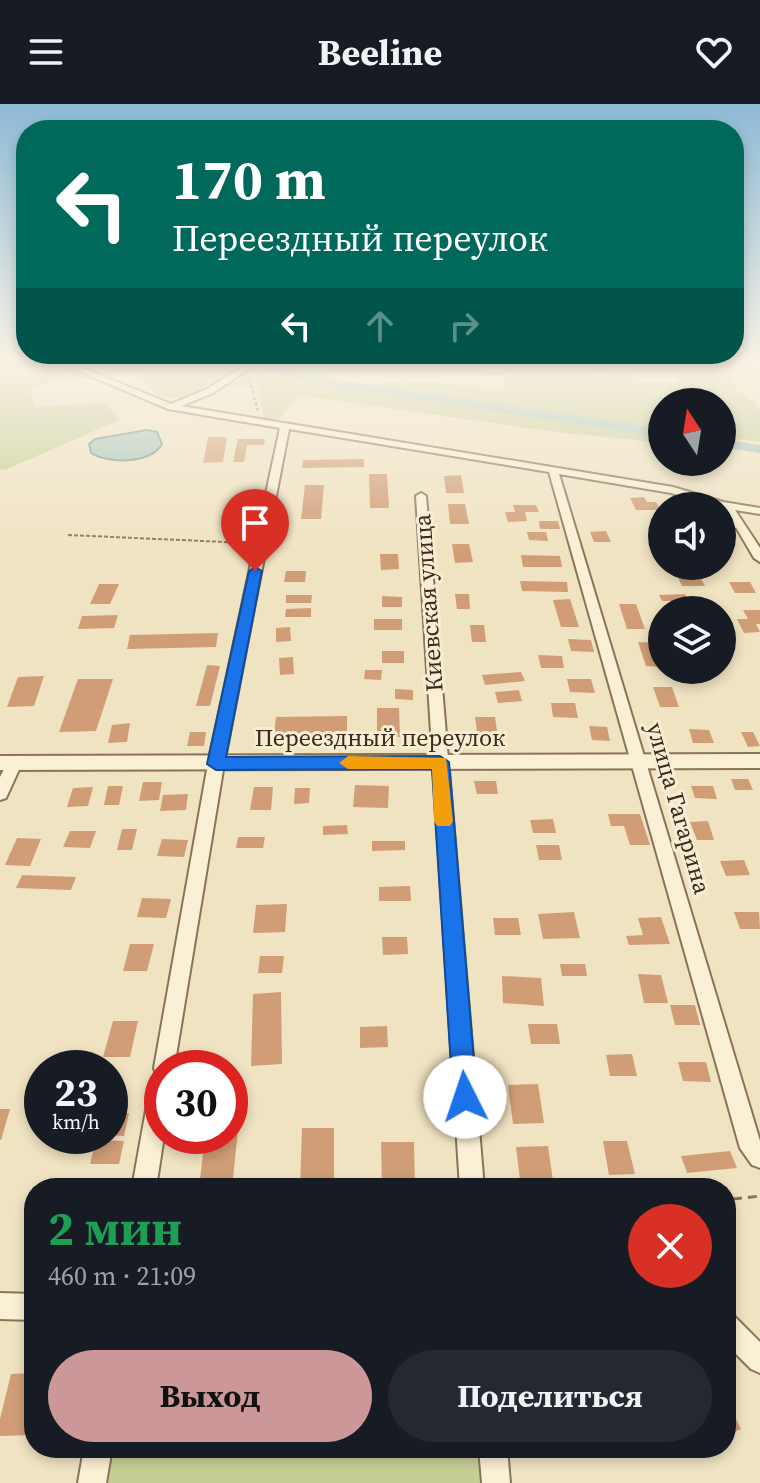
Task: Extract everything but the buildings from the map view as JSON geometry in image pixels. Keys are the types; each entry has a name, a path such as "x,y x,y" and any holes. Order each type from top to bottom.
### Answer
{"street":[{"path":"167,1050 216,764 285,426"},
{"path":"299,426 680,492"},
{"name":"улица Гагарина","path":"553,470 751,1148 760,1157"},
{"name":"Киевская улица","path":"421,496 471,1178"},
{"path":"736,507 760,511"},
{"path":"736,521 760,558"},
{"name":"Переездный переулок","path":"7,763 760,761"},
{"path":"0,794 7,763"},
{"path":"146,1178 150,1154"},
{"path":"0,1306 24,1307"},
{"path":"736,1336 760,1360"},
{"path":"92,1483 96,1458"},
{"path":"494,1458 496,1483"}],"path":[{"path":"68,535 261,543"},
{"path":"736,1199 760,1196"}],"green space":[{"path":"0,426 105,426 5,470 0,469"},
{"path":"516,426 648,426 648,442 548,431"},
{"path":"736,426 760,426 760,442 736,439"},
{"path":"110,1458 481,1458 482,1483 106,1483"}],"water":[{"path":"147,430 157,432 162,444 149,455 118,460 91,453 89,444 95,439"}],"waterway":[{"path":"618,426 648,431"},
{"path":"736,445 760,449"}],"slow traffic":[{"path":"348,763 440,762 444,821"}],"route":[{"path":"255,571 216,764 440,762 465,1097"}]}
